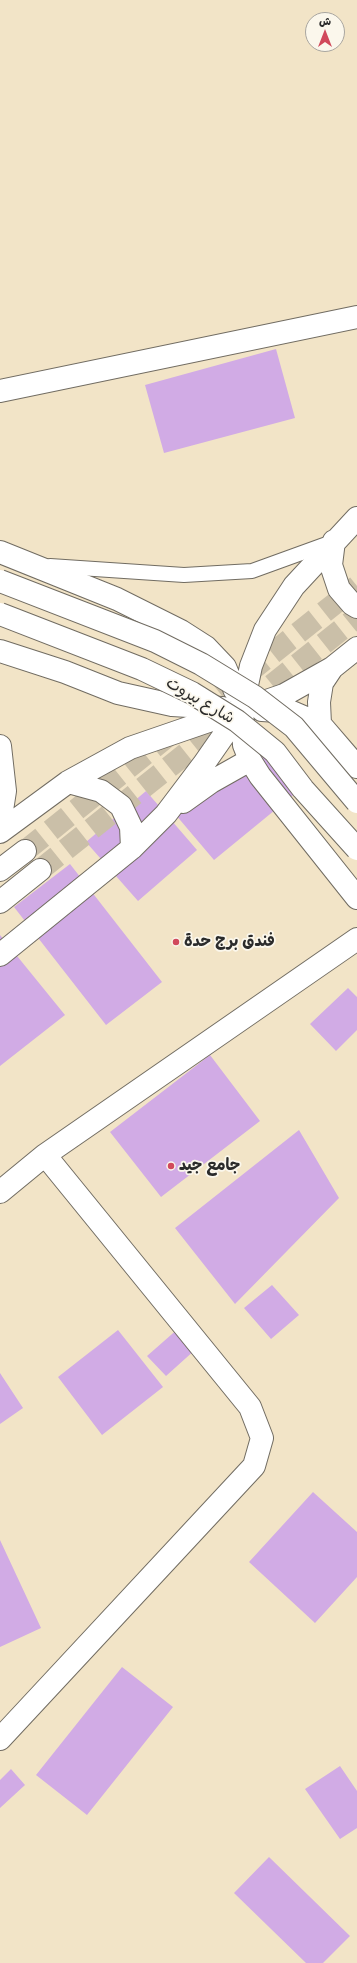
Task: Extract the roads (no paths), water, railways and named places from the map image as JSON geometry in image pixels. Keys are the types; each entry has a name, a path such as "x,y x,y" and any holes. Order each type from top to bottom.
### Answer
{"street":[{"path":"0,391 357,317"},
{"path":"357,518 334,541 294,586 265,630 251,666 242,709 244,745 250,760 260,776 357,898"},
{"path":"334,541 331,565 339,589 352,604 357,607"},
{"path":"0,552 117,599 181,631 206,646 225,667 242,709"},
{"name":"شارع بيروت","path":"0,581 155,641 201,664 255,696 294,727 357,802"},
{"name":"شارع بيروت","path":"0,614 142,669 192,693 237,721 275,752 303,789 357,849"},
{"path":"0,832 68,782 130,748 284,695 332,668 357,648"},
{"path":"0,650 65,672 118,693 172,705 292,712 320,724 357,767"},
{"path":"320,724 319,702 322,684 332,668"},
{"path":"0,955 132,848 166,814 203,765 242,709"},
{"path":"0,746 5,791 0,823"},
{"path":"166,814 211,782 250,760"},
{"path":"68,782 101,791 121,806 131,827 132,848"},
{"path":"0,870 25,851"},
{"path":"0,902 40,870"},
{"path":"0,1192 44,1155 357,939"},
{"path":"0,1739 254,1466 262,1438 250,1407 44,1155"}],"lane":[{"path":"33,565 184,575 252,571 334,541"}],"tunnel":[{"path":"195,715 357,586"},
{"path":"40,870 357,617"},
{"path":"25,851 168,736"}],"place":[{"name":"فندق برج حدة","path":"176,942"},
{"name":"جامع جيد","path":"171,1166"}]}
